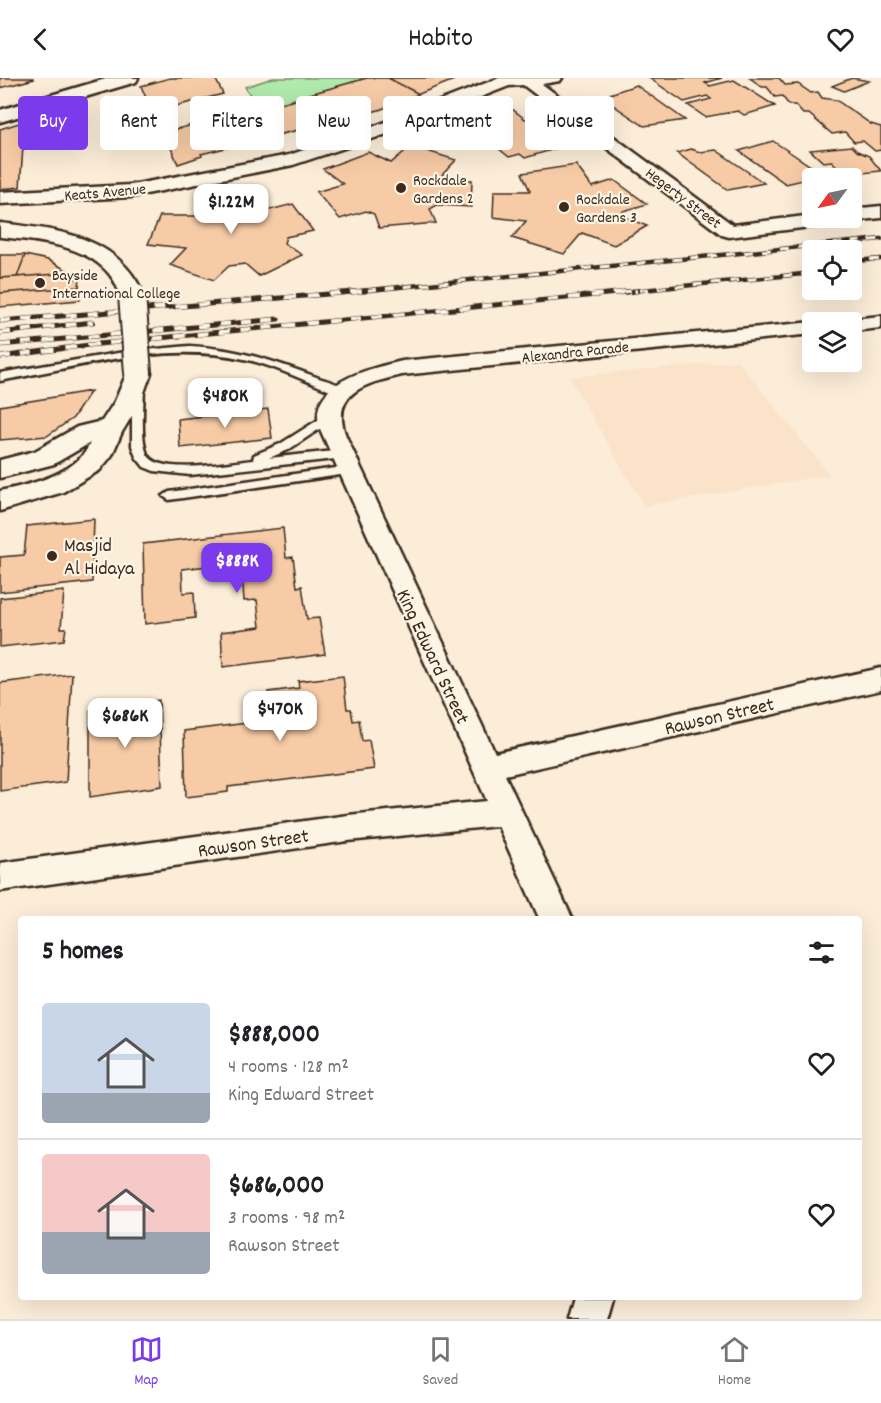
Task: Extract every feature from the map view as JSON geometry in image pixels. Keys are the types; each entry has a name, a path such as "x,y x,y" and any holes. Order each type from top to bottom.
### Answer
{"main road":[{"path":"0,102 83,78"},
{"path":"0,116 129,78"},
{"path":"0,230 65,241 84,247 112,262 123,273 132,295 138,373 130,400 110,427 98,456 69,477 34,494 0,501"},
{"path":"0,241 65,241"},
{"path":"0,469 44,458 87,433 110,427"}],"street":[{"name":"Keats Avenue","path":"0,198 131,191 282,162 381,130 506,81 554,78"},
{"name":"Hegerty Street","path":"525,79 729,231 802,222"},
{"path":"862,214 881,212"},
{"path":"862,323 881,322"},
{"name":"Alexandra Parade","path":"342,390 359,380 402,368 802,329"},
{"path":"329,417 332,405 342,390"},
{"name":"King Edward Street","path":"329,417 347,462 555,916"},
{"name":"Rawson Street","path":"486,767 881,679"},
{"name":"Rawson Street","path":"0,877 348,828 506,812"},
{"path":"587,1319 592,1300"}],"lane":[{"path":"0,377 150,353 200,350 246,356 342,390"},
{"path":"138,373 138,446 142,457 148,464 165,469 190,471 238,465 347,462"},
{"path":"238,465 284,447 329,417"},
{"path":"169,496 347,462"}],"shaded area":[{"path":"738,361 830,475 644,506 569,377"}],"green space":[{"path":"273,78 367,78 304,96 296,96 296,98 284,102 284,96 251,96 245,87"}],"building":[{"path":"0,78 33,78 34,79 0,88"},
{"path":"170,78 215,78 223,94 190,96 190,102 178,105 178,96 145,96 141,86"},
{"path":"367,78 388,78 419,94 383,96 383,108 371,112 371,96 303,96"},
{"path":"388,78 459,78 419,94"},
{"path":"649,78 722,78 705,83 710,86 734,80 775,106 744,115 738,111 705,117 688,105 711,99 707,96 684,102"},
{"path":"750,78 779,78 785,85 798,84 811,93 818,92 822,98 836,100 871,124 881,127 881,150 875,151 863,141 854,142 845,132 832,134 809,114 803,114 795,105 789,105 782,96 775,97 767,87 762,87"},
{"path":"852,78 869,81 844,91 832,86"},
{"path":"636,85 685,120 644,126 614,106 614,96 604,96"},
{"path":"296,100 296,131 284,133 284,103"},
{"path":"513,110 525,119 525,150 551,150 525,158 520,154 509,157 500,150 513,150"},
{"path":"18,123 18,150 23,150 20,187 0,189 0,129"},
{"path":"190,126 190,150 217,150 178,164 172,150 178,150 178,129"},
{"path":"773,141 814,168 802,168 802,180 786,184 739,151"},
{"path":"852,146 869,156 881,171 862,173 862,168 838,168 832,161 823,162 810,150"},
{"path":"691,149 700,152 716,150 764,183 728,190 677,153"},
{"name":"Rockdale Gardens 2","path":"406,150 424,150 456,160 442,175 445,179 472,180 471,207 437,205 430,209 436,223 379,228 374,214 366,211 340,219 316,192 343,184 323,169 368,152 391,163"},
{"name":"Rockdale Gardens 3","path":"576,165 592,187 614,180 647,204 623,211 622,216 647,226 614,245 582,233 564,254 512,238 526,221 493,217 494,191 530,191 522,173"},
{"path":"254,190 260,210 266,211 293,204 313,231 286,237 284,243 302,255 259,276 245,264 229,266 214,280 170,265 186,248 148,244 160,216 199,216 201,194"},
{"path":"0,255 25,255 17,277 0,278"},
{"path":"25,255 48,260 72,273 17,277"},
{"name":"Bayside International College","path":"72,273 71,279 80,278 79,287 0,293 0,278"},
{"path":"79,287 80,300 0,307 0,293"},
{"path":"91,391 73,418 47,436 0,440 0,406"},
{"path":"268,409 272,438 180,448 178,419"},
{"name":"Masjid Al Hidaya","path":"94,519 92,582 0,592 0,557 24,555 27,526"},
{"path":"283,528 286,558 293,557 297,587 302,586 307,619 319,618 325,654 223,667 221,632 260,627 257,600 244,601 242,572 255,570 254,561 182,569 183,593 194,592 195,618 145,624 143,544"},
{"path":"64,591 61,628 66,628 64,640 0,647 0,598"},
{"path":"72,674 66,782 0,791 0,683"},
{"path":"343,676 347,709 351,709 353,721 359,720 362,741 369,740 374,769 228,787 228,792 186,797 184,731 271,720 268,692 299,688 298,681"},
{"path":"159,700 162,786 90,797 90,710"}],"railway":[{"path":"350,292 881,239"},
{"path":"862,260 881,259"},
{"path":"622,292 802,274"},
{"path":"0,321 365,291"},
{"path":"0,357 89,345 637,291"},
{"path":"0,345 278,319"},
{"path":"0,333 93,322"}],"place":[{"name":"Rockdale Gardens 2","path":"401,188"},
{"name":"Rockdale Gardens 3","path":"564,207"},
{"name":"Bayside International College","path":"40,283"},
{"name":"Masjid Al Hidaya","path":"52,556"}]}
